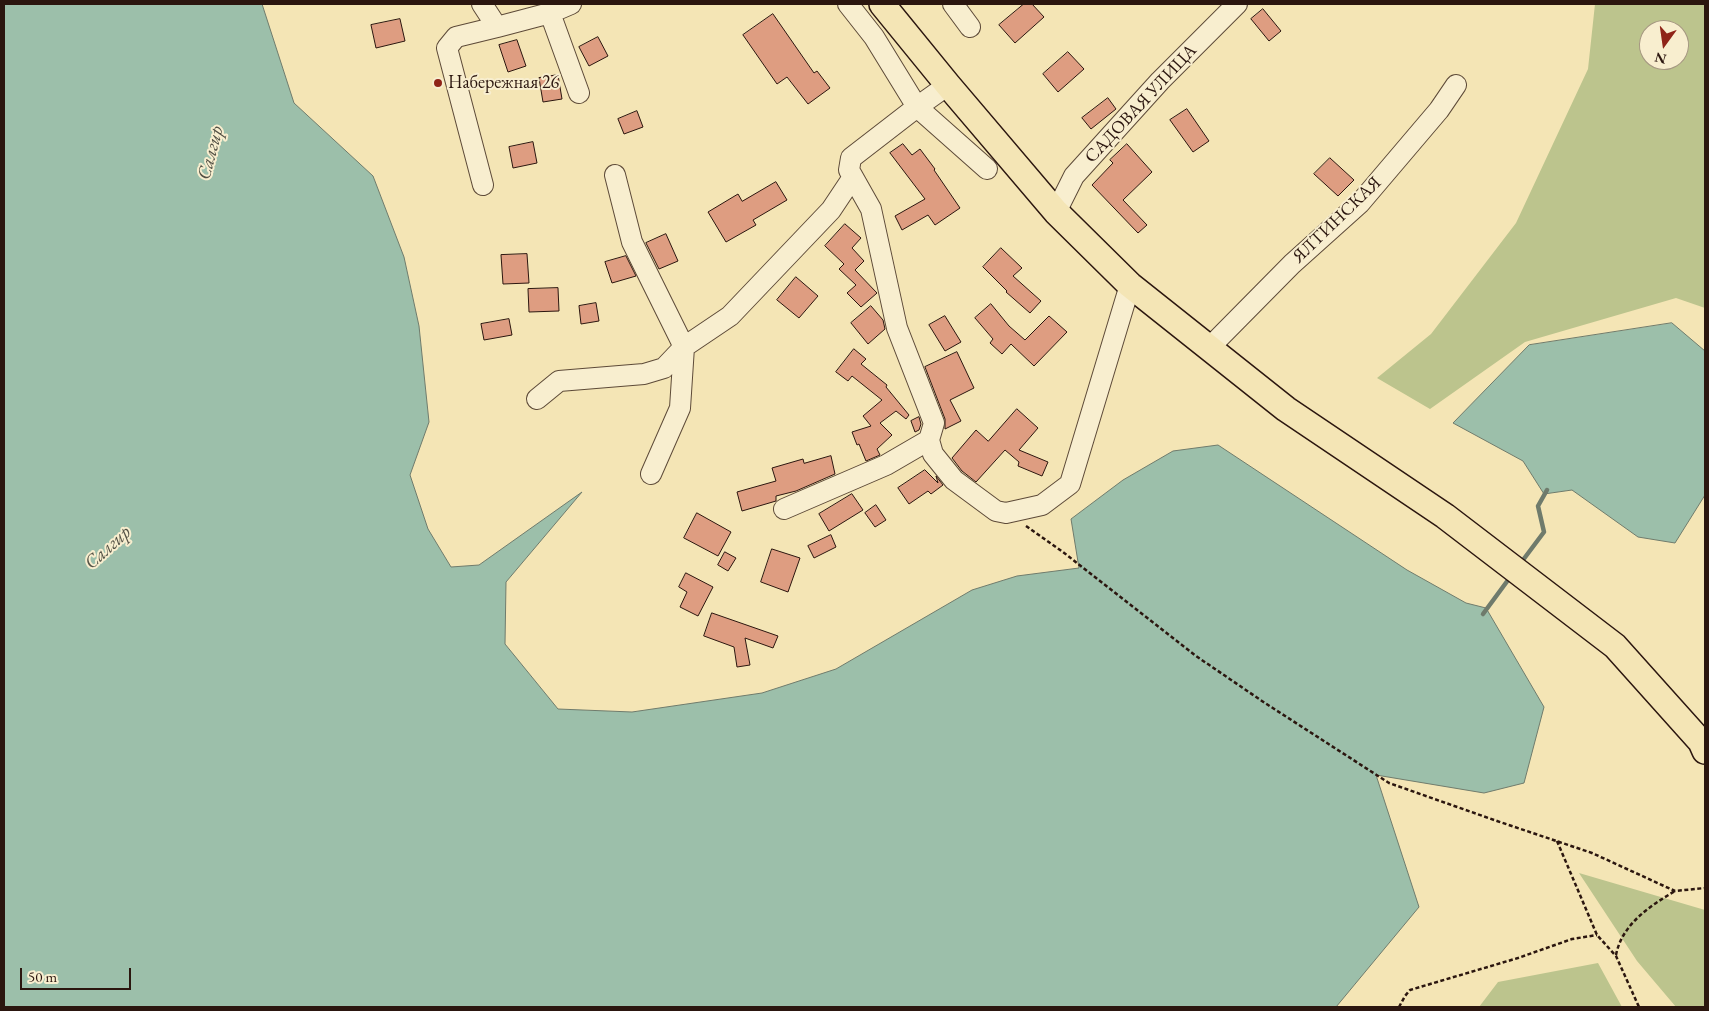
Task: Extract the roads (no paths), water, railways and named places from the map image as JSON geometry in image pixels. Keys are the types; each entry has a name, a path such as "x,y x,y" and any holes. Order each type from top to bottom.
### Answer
{"main road":[{"path":"882,4 948,86 1056,212 1130,284 1286,409 1445,516 1615,646 1704,744"},
{"path":"1663,700 1684,711 1705,716"}],"street":[{"path":"482,4 497,27"},
{"path":"484,185 447,48 456,37 550,13 571,4"},
{"path":"848,4 874,37 917,107 987,169"},
{"path":"953,4 970,27"},
{"name":"САДОВАЯ УЛИЦА","path":"1056,212 1074,176 1160,80 1237,4"},
{"path":"550,13 579,93"},
{"name":"ЯЛТИНСКАЯ","path":"1209,348 1292,264 1360,203 1439,110 1456,85"},
{"path":"948,86 917,107 851,158 849,170 872,209 897,328 934,423 929,440 933,454 954,480 996,511 1006,513 1042,505 1070,484 1130,284"},
{"path":"615,175 632,242 684,347 680,408 651,474"},
{"path":"537,399 559,381 644,374 664,368 684,347 730,316 831,210 854,177"},
{"path":"784,508 886,465 929,440"}],"water":[{"name":"Салгир","path":"4,4 262,4 294,103 373,176 404,257 419,326 429,422 410,475 428,529 451,567 479,565 582,492 506,582 505,644 558,709 632,712 762,693 836,669 972,590 1017,576 1079,568 1071,519 1123,480 1173,451 1218,445 1407,570 1466,603 1486,608 1544,707 1524,783 1484,793 1376,775 1419,907 1336,1007 4,1007"},
{"path":"1672,323 1705,351 1705,495 1675,543 1638,537 1572,490 1544,494 1523,461 1453,423 1529,345"}],"waterway":[{"path":"1520,564 1544,532 1538,506 1547,490"},
{"path":"1483,614 1511,576"}],"place":[{"name":"Набережная 26","path":"438,83"}]}
